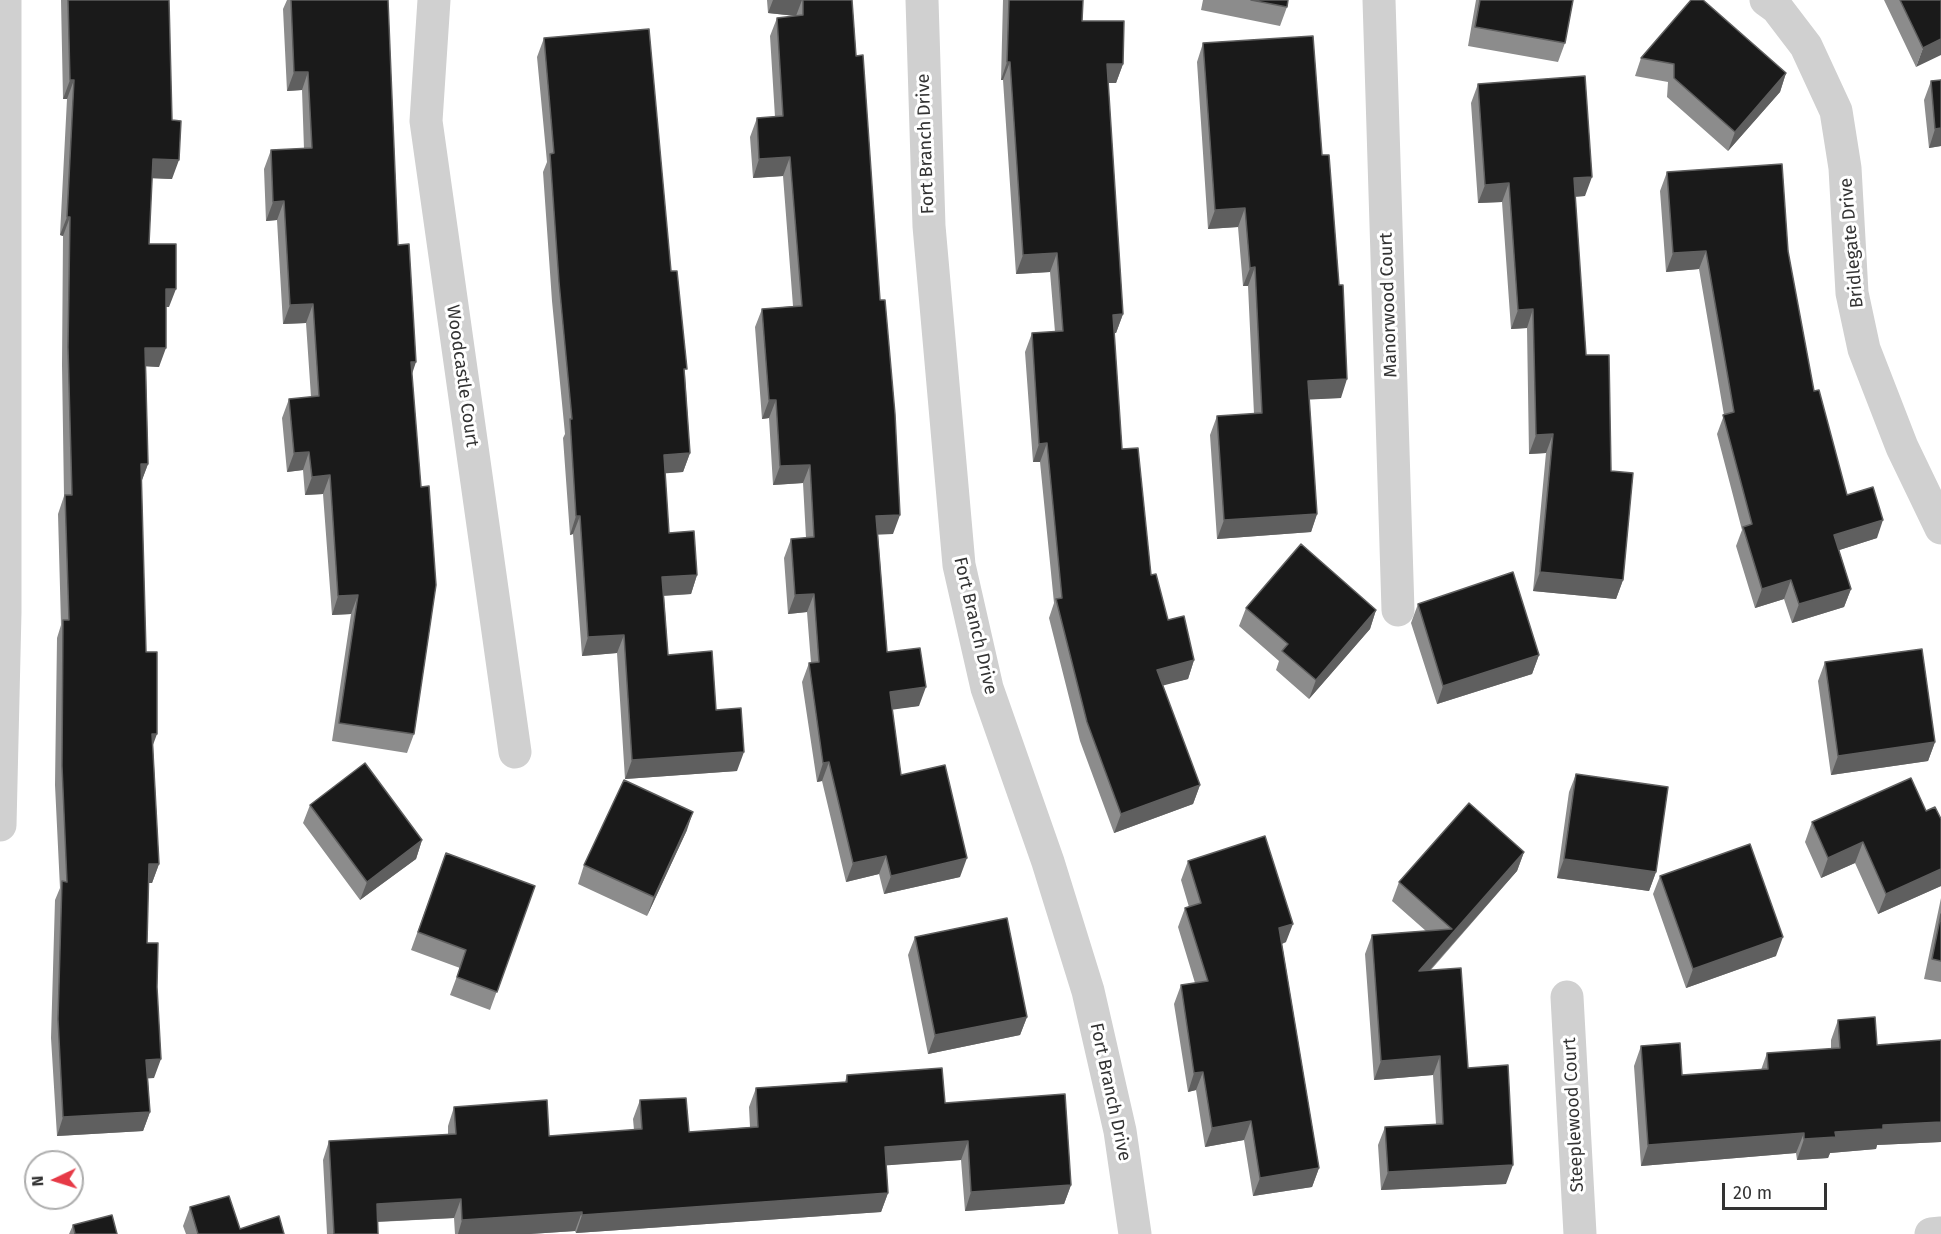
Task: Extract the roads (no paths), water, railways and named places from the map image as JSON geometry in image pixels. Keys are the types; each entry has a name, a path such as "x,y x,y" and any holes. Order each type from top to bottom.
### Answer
{"street":[{"path":"0,825 5,612 5,0"},
{"name":"Woodcastle Court","path":"434,0 426,120 515,752"},
{"name":"Fort Branch Drive","path":"922,0 928,226 959,565 987,688 1048,862 1088,992 1120,1131 1135,1234"},
{"name":"Manorwood Court","path":"1379,0 1398,610"},
{"name":"Bridlegate Drive","path":"1766,0 1777,8 1806,46 1836,111 1845,168 1852,293 1864,349 1902,447 1941,528"},
{"name":"Steeplewood Court","path":"1567,997 1580,1234"},
{"path":"1931,1234 1941,1233"}]}
